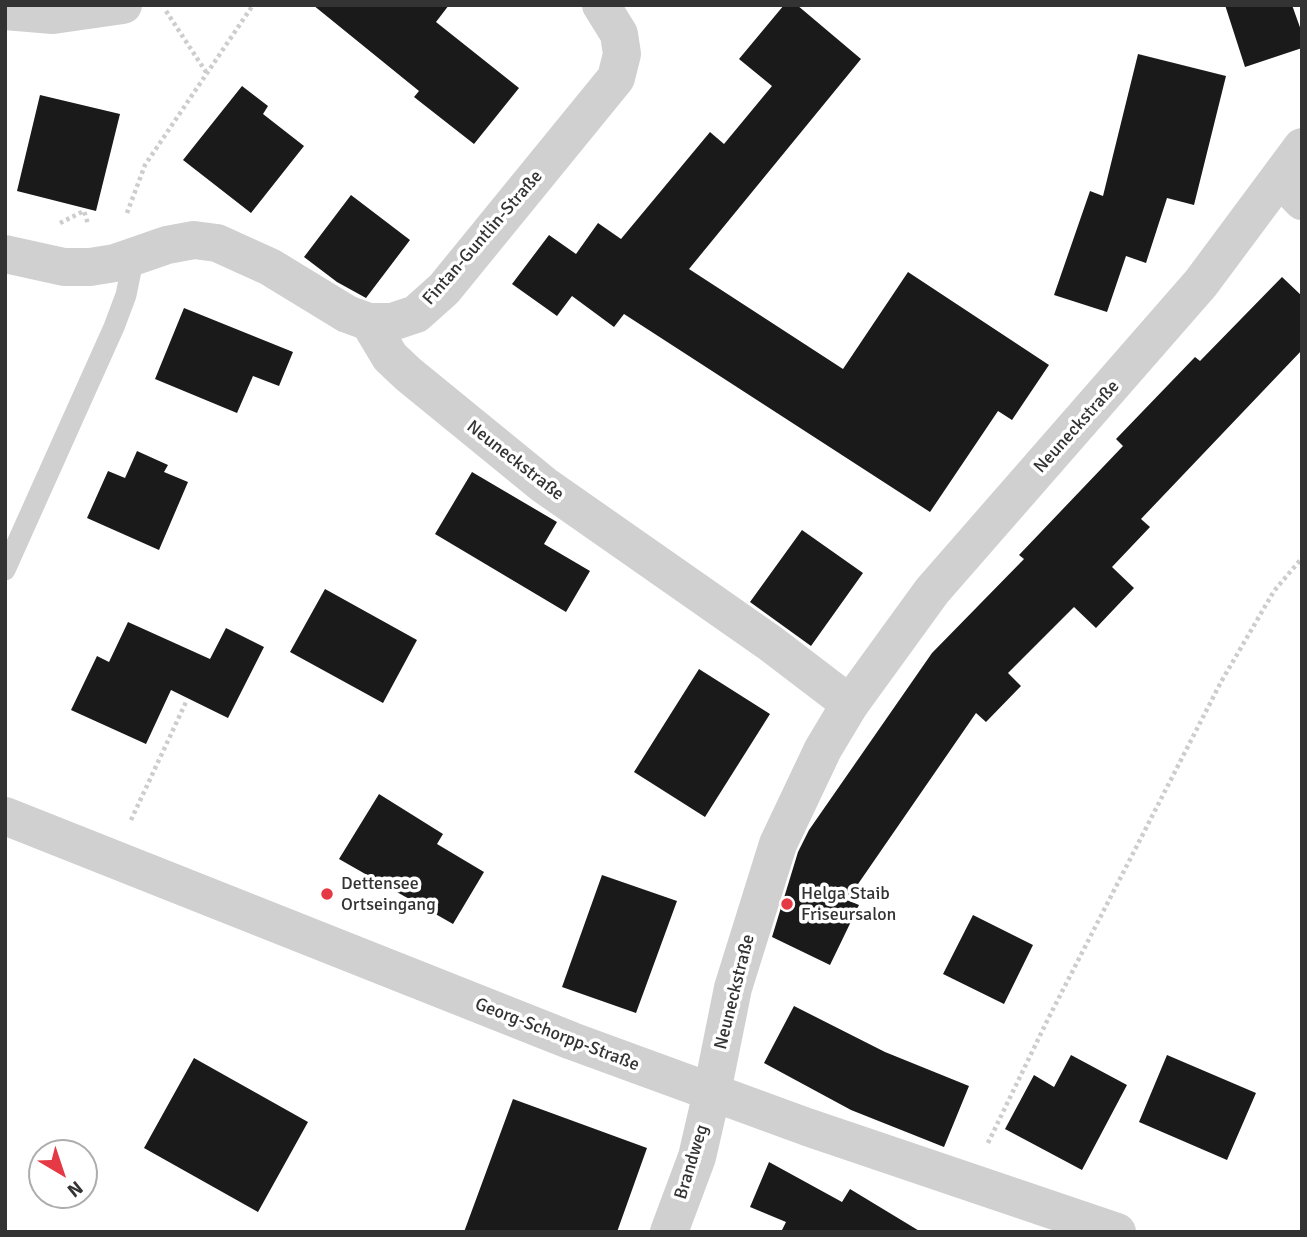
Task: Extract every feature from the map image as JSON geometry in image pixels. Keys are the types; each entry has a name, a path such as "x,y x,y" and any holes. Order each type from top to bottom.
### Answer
{"street":[{"path":"5,11 53,15 123,5"},
{"name":"Fintan-Guntlin-Straße","path":"369,322 392,322 416,314 432,302 616,78 622,54 619,34 601,5"},
{"name":"Neuneckstraße","path":"712,1092 733,988 775,855 823,750 850,704 932,591 1124,375 1201,283 1291,190 1302,147"},
{"path":"5,254 64,267 124,260 167,245 194,240 217,243 270,267 347,314 369,322"},
{"name":"Neuneckstraße","path":"369,322 390,356 408,374 534,477 770,643 850,704"},
{"name":"Georg-Schorpp-Straße","path":"5,816 468,1001 712,1092 1117,1232"},
{"name":"Brandweg","path":"669,1232 697,1157 712,1092"}],"lane":[{"path":"5,570 114,327 126,295 124,260"}],"path":[{"path":"162,5 206,72"},
{"path":"124,260 129,206 145,165 253,5"},
{"path":"970,1182 1048,1019 1197,729 1274,591 1302,558"},
{"path":"113,859 186,702"}],"building":[{"path":"313,5 449,5 436,22 519,88 474,144 414,97 419,91"},
{"path":"784,5 797,5 861,59 689,269 843,369 908,272 1049,365 1012,420 998,411 930,512 624,314 614,327 572,296 557,316 512,284 549,235 576,254 598,223 621,239 710,132 724,144 772,86 739,59"},
{"path":"1225,5 1292,5 1302,33 1302,48 1245,67"},
{"path":"1138,54 1226,76 1194,205 1167,198 1146,263 1126,256 1107,312 1054,295 1090,191 1103,196"},
{"path":"242,86 268,106 263,114 304,146 251,213 183,160"},
{"path":"40,95 120,114 96,211 17,191"},
{"path":"351,195 410,240 366,298 337,282 304,257"},
{"path":"1282,277 1302,296 1302,350 1141,519 1150,527 1112,567 1134,588 1096,628 1074,607 1008,673 1021,686 986,722 976,713 847,900 859,905 830,965 772,937 798,852 809,830 932,653 1024,559 1019,555 1123,446 1116,439 1195,357 1200,361"},
{"path":"184,308 293,352 279,386 253,376 237,413 155,379"},
{"path":"137,451 168,465 164,472 188,482 159,550 87,518 108,471 125,478"},
{"path":"472,472 557,522 544,544 590,571 566,612 435,534"},
{"path":"802,530 863,573 811,646 750,602"},
{"path":"325,589 417,640 383,703 290,652"},
{"path":"128,622 210,659 226,628 264,647 228,718 171,690 146,744 71,710 97,656 109,662"},
{"path":"699,669 770,714 705,817 634,772"},
{"path":"379,794 443,834 437,844 484,872 453,924 339,859"},
{"path":"602,875 677,901 636,1013 562,987"},
{"path":"973,915 1033,945 1004,1004 943,974"},
{"path":"794,1006 885,1052 969,1086 944,1147 851,1110 764,1063"},
{"path":"1071,1055 1127,1085 1082,1170 1005,1129 1034,1075 1054,1087"},
{"path":"1167,1055 1256,1093 1227,1160 1139,1122"},
{"path":"194,1058 308,1122 258,1212 144,1148"},
{"path":"513,1099 647,1148 617,1232 464,1232"},
{"path":"769,1162 842,1202 850,1189 921,1232 781,1232 786,1222 750,1207"}],"place":[{"name":"Dettensee Ortseingang","path":"327,894"},
{"name":"Helga Staib Friseursalon","path":"787,904"}]}
